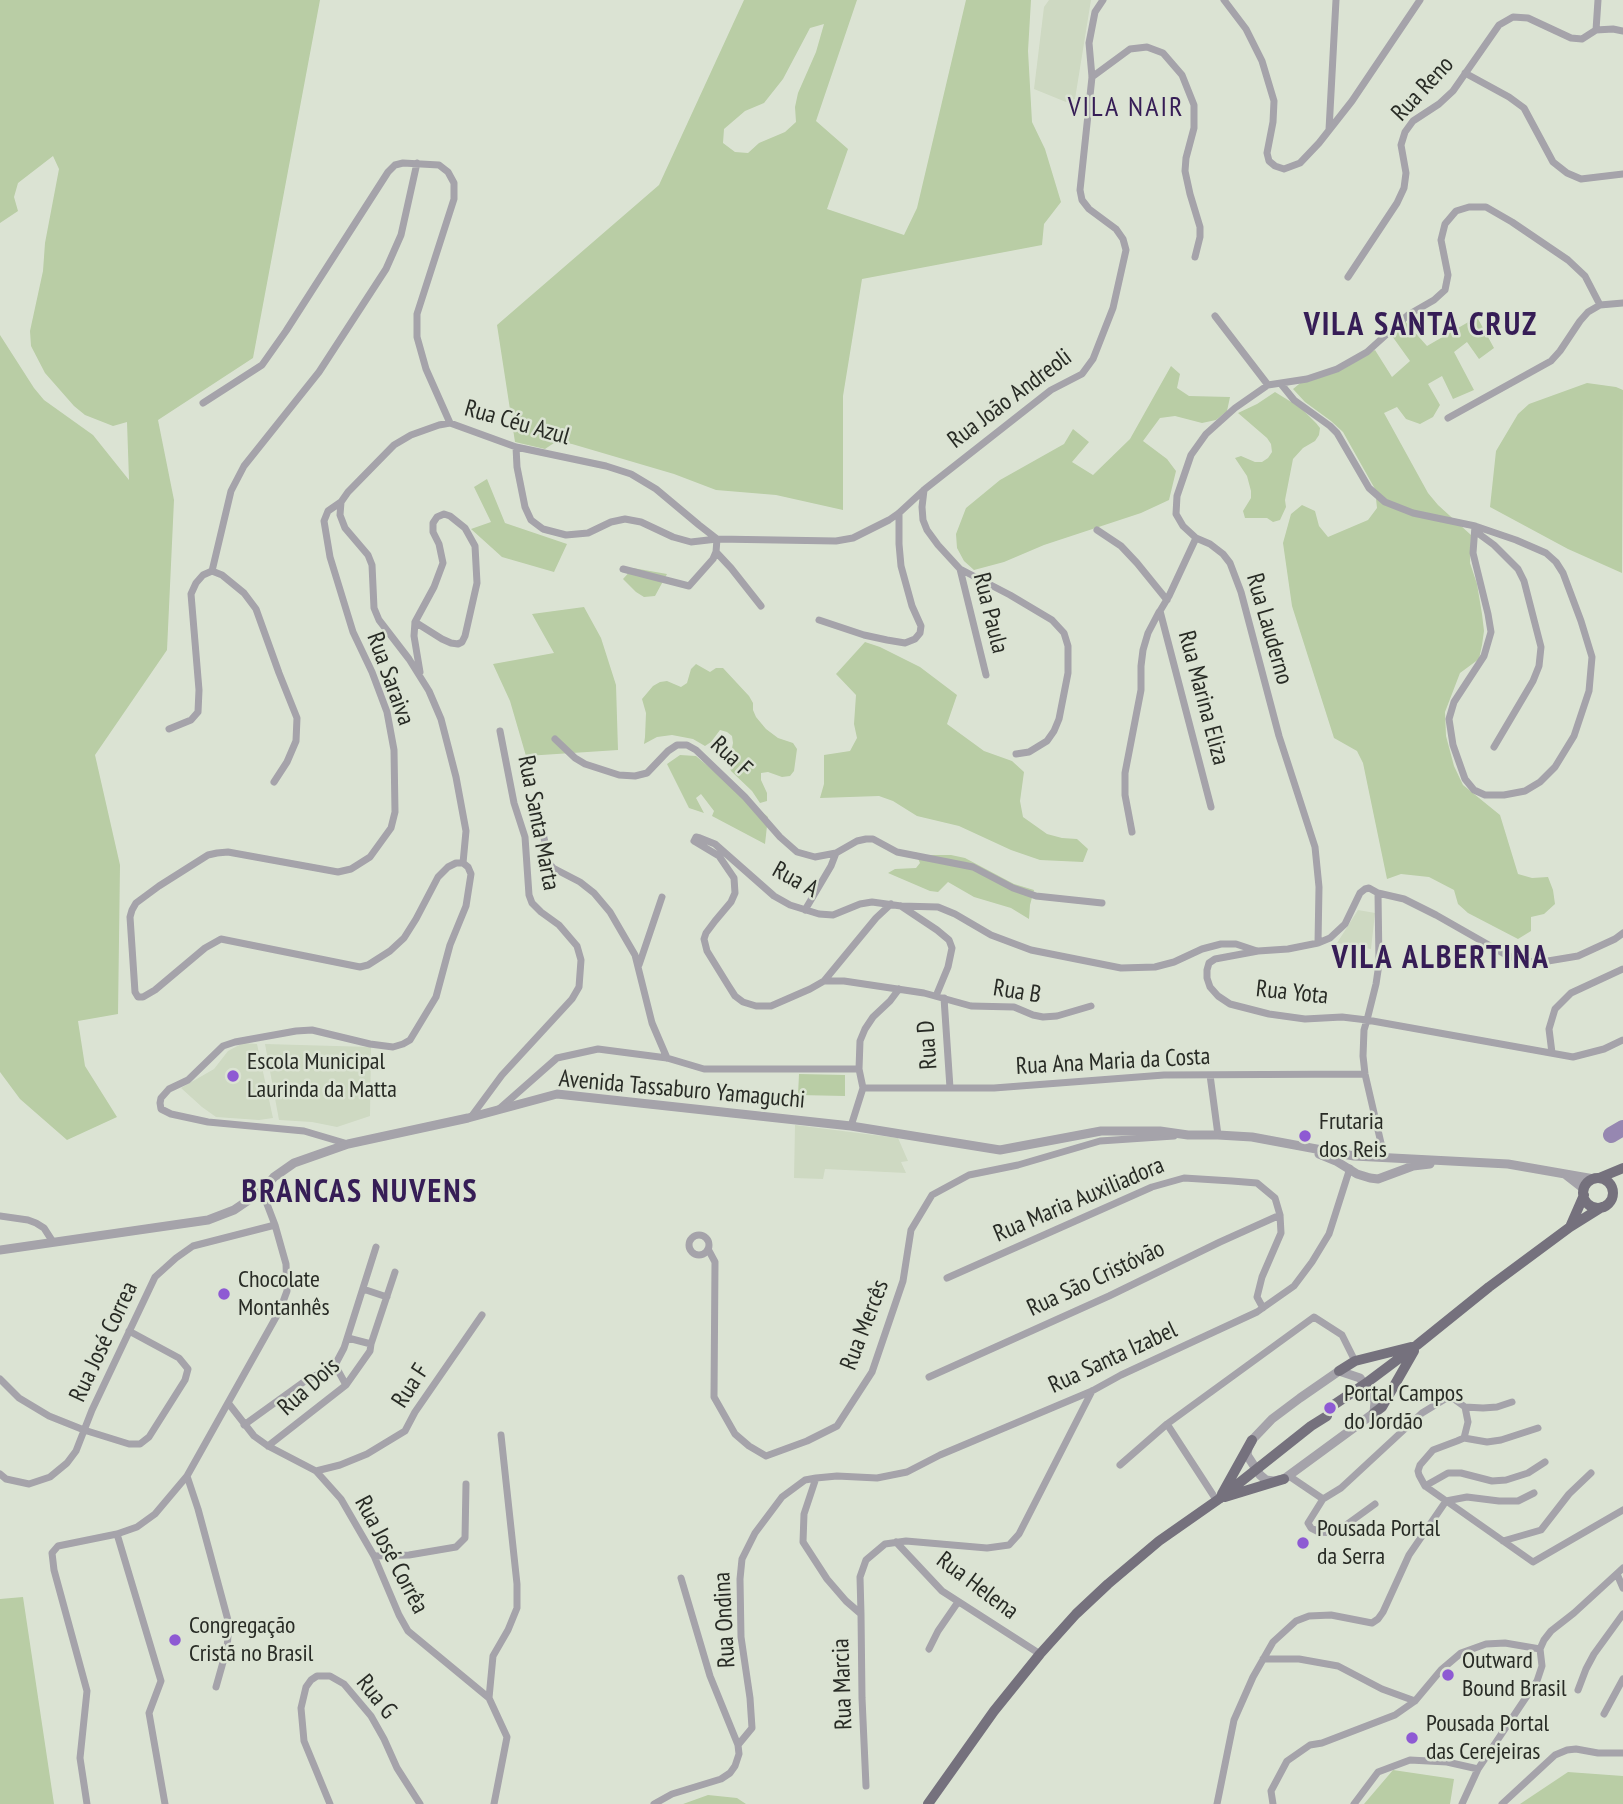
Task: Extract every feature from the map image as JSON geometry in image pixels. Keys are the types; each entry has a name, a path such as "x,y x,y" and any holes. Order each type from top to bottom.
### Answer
{"main road":[{"path":"1570,1227 1588,1183 1623,1168"},
{"path":"1584,1192 1590,1205 1595,1208 1606,1204 1613,1196 1611,1186 1604,1179 1596,1178"},
{"path":"928,1804 1040,1654 1108,1584 1489,1287 1570,1227 1623,1194"},
{"path":"1339,1371 1355,1360 1417,1345"},
{"path":"1374,1413 1382,1407 1417,1345"},
{"path":"1218,1500 1252,1440"},
{"path":"1218,1500 1286,1477"}],"street":[{"name":"Rua João Andreoli","path":"516,447 525,508 531,520 543,529 566,535 588,533 611,522 625,519 641,522 691,542 718,538 836,541 853,538 899,513 925,489 1051,390 1082,373 1093,359 1113,308 1126,250 1116,229 1089,209 1082,200 1080,190 1092,78 1089,43 1096,12 1103,0"},
{"path":"1224,0 1246,29 1262,61 1273,101 1273,122 1267,153 1269,160 1283,169 1300,163 1329,130 1352,101 1420,0"},
{"path":"1329,130 1336,0"},
{"path":"1597,30 1598,0"},
{"name":"Rua Reno","path":"1348,277 1404,188 1406,173 1401,145 1405,132 1413,121 1453,92 1499,25 1513,17 1528,18 1571,38 1581,38 1597,30 1623,31"},
{"path":"1092,78 1130,49 1147,47 1163,53 1182,75 1194,105 1194,128 1185,171 1200,227 1195,257"},
{"path":"1465,73 1524,108 1553,162 1567,173 1581,178 1623,174"},
{"path":"212,571 231,491 244,466 319,372 386,269 401,235 417,163"},
{"path":"203,403 262,365 388,172 395,165 417,163 439,165 448,172 454,183 454,199 417,314 417,337 426,369 450,423"},
{"path":"1215,316 1268,385 1307,379 1337,369 1367,352 1408,315 1434,300 1444,290 1448,275 1441,240 1446,224 1456,211 1469,207 1486,207 1568,260 1584,276 1600,305"},
{"path":"1448,418 1551,361 1588,312 1600,305 1623,303"},
{"path":"1281,384 1294,400 1337,433 1369,488 1385,502 1413,513 1475,528 1516,540 1546,553 1563,573 1591,657 1589,691 1574,736 1555,767 1540,782 1525,791 1504,795 1485,795 1474,790 1465,779 1453,745 1449,719 1454,702 1484,656 1491,632 1472,553 1475,528"},
{"name":"Rua Lauderno","path":"1268,385 1235,408 1206,434 1191,455 1177,496 1176,514 1182,526 1196,538 1223,554 1230,563 1241,592 1279,736 1315,847 1319,887 1318,943"},
{"name":"Rua Céu Azul","path":"341,502 394,445 411,435 450,423 516,447 631,474 656,489 718,538"},
{"name":"Rua Paula","path":"925,489 923,520 938,545 960,569 985,675"},
{"path":"341,502 340,515 345,528 368,555 372,565 374,607 379,620 421,677 441,719 466,831 463,863 471,874 466,906 450,945 436,998 410,1040 393,1047 312,1030 235,1042 223,1046 188,1080 169,1089 160,1103 161,1109 171,1114 208,1122 304,1131 348,1144"},
{"name":"Rua Saraiva","path":"341,502 328,512 324,521 330,557 353,632 387,712 394,750 395,812 391,828 370,857 351,869 338,872 228,852 208,855 159,886 136,903 130,917 135,992 138,997 143,997 155,990 205,948 221,939 360,967 368,965 404,938 438,877 448,867 463,863"},
{"path":"819,620 887,640 905,642 915,639 920,633 921,626 912,606 901,566 899,513"},
{"path":"415,622 442,639 458,644 465,636 477,583 475,546 465,528 444,514 437,517 433,523 433,532 443,563 434,587 415,622 414,636 421,677"},
{"path":"1475,528 1518,569 1524,581 1541,647 1539,666 1533,681 1494,747"},
{"name":"Rua Marina Eliza","path":"1097,530 1121,546 1167,600"},
{"path":"623,569 689,586 713,559 718,538"},
{"name":"Rua Marina Eliza","path":"1196,538 1160,611 1211,807"},
{"path":"716,552 761,606"},
{"path":"960,569 1052,620 1064,633 1068,646 1069,673 1054,731 1046,741 1029,752 1016,754"},
{"path":"169,729 191,720 198,712 199,690 191,594 202,575 212,571 222,575 244,593 256,609 297,718 296,741 274,782"},
{"path":"1132,832 1125,795 1125,773 1141,690 1143,650 1148,633 1160,611"},
{"name":"Rua Santa Marta","path":"471,1117 502,1075 572,999 579,987 581,960 577,946 559,925 532,903 529,895 525,837 514,803 500,731"},
{"name":"Rua F","path":"555,739 585,764 619,775 635,776 647,773 677,745 687,745 696,750 745,797 797,852 815,857 836,853 857,841 873,839 897,852 973,867 1013,888 1036,896 1102,903"},
{"path":"542,828 549,863 594,893 610,912 635,955 652,1023 667,1058"},
{"name":"Rua A","path":"824,981 771,1006 756,1006 735,996 707,951 704,939 715,920 732,902 735,893 734,878 719,856 694,841 696,837 715,844 774,896 804,911 833,915 872,902 901,906"},
{"path":"804,911 836,853"},
{"path":"901,906 938,907 991,934 1031,950 1121,968 1155,967 1220,944 1236,944 1258,951 1318,943 1330,938 1345,924 1360,893 1369,888 1404,899 1508,956 1536,963 1578,956 1623,933"},
{"path":"1378,893 1379,964 1364,1030 1363,1056 1388,1168 1385,1177"},
{"path":"639,965 662,897"},
{"path":"824,981 876,918 891,904"},
{"name":"Rua D","path":"901,906 937,930 949,940 952,948 940,997 950,1088"},
{"name":"Rua Yota","path":"1258,951 1215,959 1207,970 1210,987 1230,1004 1269,1014 1305,1019 1342,1017 1367,1020 1573,1057 1604,1049 1623,1040"},
{"path":"1552,1053 1549,1029 1555,1009 1571,993 1623,970"},
{"name":"Rua B","path":"824,981 900,989 971,1006 1014,1007 1043,1017 1057,1016 1091,1006"},
{"path":"851,1126 863,1088 859,1069 860,1041 873,1017 900,989"},
{"path":"497,1110 557,1058 598,1049 667,1058 704,1069 859,1069"},
{"name":"Rua Ana Maria da Costa","path":"863,1088 994,1088 1164,1076 1365,1074"},
{"path":"1210,1075 1218,1135"},
{"name":"Avenida Tassaburo Yamaguchi","path":"0,1250 208,1220 234,1210 262,1191 274,1177 294,1163 348,1144 471,1117 557,1094 851,1126 1000,1150 1101,1131 1252,1137 1301,1147"},
{"name":"Rua Mercês","path":"709,1249 715,1262 714,1397 736,1434 766,1456 807,1441 837,1426 872,1372 903,1281 911,1230 932,1195 969,1175 1018,1165 1100,1141 1188,1135"},
{"path":"1301,1147 1370,1178 1385,1177 1413,1166 1451,1162"},
{"path":"1301,1147 1359,1156 1508,1164 1596,1178"},
{"path":"1350,1168 1353,1160 1359,1156"},
{"name":"Rua Santa Izabel","path":"816,1478 877,1478 907,1472 940,1455 1092,1391 1257,1312 1294,1286 1312,1262 1329,1234 1350,1168"},
{"path":"1565,1174 1584,1192"},
{"name":"Rua Maria Auxiliadora","path":"947,1278 1152,1186 1185,1178 1257,1183 1275,1198 1280,1215"},
{"path":"87,1804 80,1758 87,1692 54,1570 52,1553 58,1545 117,1534 137,1527 155,1514 187,1476 229,1404 280,1310 287,1291 286,1264 262,1191"},
{"path":"1263,1308 1257,1297 1262,1277 1281,1233 1280,1215"},
{"name":"Rua São Cristóvão","path":"929,1377 1280,1215"},
{"path":"0,1216 36,1223 44,1228 53,1242"},
{"name":"Rua José Correa","path":"0,1474 6,1479 29,1484 50,1477 67,1463 76,1451 128,1331 155,1277 193,1247 275,1225"},
{"path":"244,1425 305,1381 335,1365 348,1338 376,1247"},
{"name":"Rua Dois","path":"268,1446 346,1385 370,1351 395,1272"},
{"path":"363,1289 387,1297"},
{"name":"Rua F","path":"316,1471 367,1454 405,1431 482,1314"},
{"path":"1120,1465 1167,1424 1314,1317 1342,1335 1355,1360"},
{"path":"0,1379 19,1398 49,1416 129,1444 140,1444 149,1437 185,1380 188,1369 179,1358 128,1331"},
{"path":"348,1338 371,1344"},
{"path":"335,1365 346,1385"},
{"path":"1339,1371 1360,1378 1365,1384 1375,1401 1374,1413 1286,1477 1266,1480 1255,1469 1247,1455 1248,1448 1272,1419 1339,1371"},
{"path":"860,1614 860,1577 866,1560 885,1544 906,1541 987,1548 1009,1545 1019,1534 1092,1391"},
{"path":"1375,1504 1335,1533 1319,1532 1308,1523 1323,1499 1341,1488 1422,1413 1445,1399 1454,1399 1465,1407 1483,1409 1512,1402"},
{"name":"Rua José Corrêa","path":"229,1404 254,1436 316,1471 341,1499 374,1556 408,1631 489,1698 507,1737 494,1804"},
{"path":"1464,1437 1468,1422 1465,1407"},
{"path":"1167,1424 1218,1500"},
{"path":"1538,1428 1501,1440 1487,1441 1464,1437 1433,1450 1418,1471 1425,1486 1533,1562 1623,1510"},
{"path":"489,1698 493,1656 517,1608 517,1584 501,1435"},
{"path":"1425,1486 1448,1473 1506,1480 1528,1473 1545,1462"},
{"path":"1503,1541 1541,1530 1569,1493 1591,1473"},
{"path":"187,1476 229,1624 227,1648 216,1687"},
{"path":"1286,1477 1308,1487 1323,1499"},
{"name":"Rua Marcia","path":"816,1478 804,1514 803,1542 827,1579 860,1614 866,1786"},
{"name":"Rua Ondina","path":"738,1745 752,1728 741,1637 742,1559 755,1534 782,1497 805,1480 816,1478"},
{"path":"374,1556 409,1555 456,1547 465,1538 466,1484"},
{"path":"1217,1804 1234,1720 1273,1642 1296,1621 1309,1616 1331,1615 1371,1623 1378,1619 1409,1555 1446,1501 1467,1497 1518,1501 1534,1493"},
{"path":"117,1534 161,1681 149,1713 165,1804"},
{"name":"Rua Helena","path":"896,1542 942,1591 1040,1654"},
{"path":"1620,1571 1623,1588"},
{"path":"1462,1804 1478,1769 1536,1681 1542,1666 1541,1649 1544,1640 1620,1571"},
{"name":"Rua Ondina","path":"654,1804 672,1794 721,1779 730,1773 739,1754 738,1745 710,1676 681,1578"},
{"path":"929,1649 958,1602"},
{"path":"1578,1690 1594,1654 1623,1614"},
{"path":"1273,1804 1272,1791 1287,1761 1310,1745 1322,1743 1395,1715 1415,1701 1441,1670 1461,1653 1486,1644 1505,1643 1541,1649"},
{"path":"1263,1659 1299,1659 1338,1666 1382,1689 1415,1701"},
{"name":"Rua G","path":"330,1804 303,1741 300,1707 306,1687 317,1676 330,1676 344,1684 371,1716 397,1768 420,1804"},
{"path":"1604,1714 1623,1679"},
{"path":"1502,1804 1555,1755 1576,1749 1623,1753"},
{"path":"1354,1804 1378,1772 1410,1760 1447,1762 1478,1769"}],"shaded area":[{"path":"1049,0 1091,0 1075,99 1066,102 1034,89 1044,7"},
{"path":"1358,910 1375,913 1371,949 1337,943"},
{"name":"Escola Municipal Laurinda da Matta","path":"243,1043 257,1044 273,1118 259,1120 216,1117 181,1088 214,1069 228,1051"},
{"path":"265,1044 371,1047 370,1116 337,1127 279,1120"},
{"path":"795,1125 898,1138 908,1161 901,1162 906,1173 825,1169 823,1179 794,1178"}],"green space":[{"path":"0,0 320,0 253,358 158,420 174,500 167,650 95,755 120,865 118,1014 78,1021 85,1066 117,1117 67,1140 20,1099 0,1072 0,335 44,400 93,435 129,480 127,422 113,426 85,415 45,373 31,346 30,331 43,271 45,243 59,169 53,156 18,183 14,197 18,211 0,223"},
{"path":"744,0 857,0 816,121 848,149 827,209 904,235 917,208 966,0 1031,0 1028,51 1032,122 1045,149 1061,202 1044,224 1042,245 862,279 843,396 843,510 776,495 716,490 674,474 572,444 557,441 545,449 515,442 497,325 659,185","holes":["824,24 816,52 798,93 796,122 785,132 759,143 748,153 735,152 723,143 724,129 745,111 764,103 783,79 810,28"]},
{"path":"1477,317 1494,348 1479,359 1467,342 1454,352 1474,390 1453,399 1442,376 1428,384 1440,405 1433,417 1420,424 1406,419 1397,407 1384,413 1428,493 1471,535 1470,563 1477,584 1484,631 1479,659 1460,673 1445,712 1446,736 1454,766 1463,785 1500,815 1518,874 1532,878 1548,877 1553,890 1555,904 1544,914 1531,917 1531,931 1518,939 1468,913 1458,904 1454,890 1429,877 1401,874 1387,879 1363,763 1357,751 1334,738 1292,606 1283,543 1291,514 1302,505 1315,511 1319,526 1328,537 1368,520 1377,508 1375,489 1343,432 1293,389 1304,380 1345,366 1375,350 1392,377 1410,361 1392,336 1404,320 1427,346"},
{"path":"1171,366 1180,374 1177,388 1189,396 1230,397 1227,411 1216,420 1202,423 1175,416 1160,418 1143,441 1167,459 1176,471 1169,500 1141,513 1044,545 1004,562 974,570 964,561 957,548 956,534 966,508 1000,480 1064,444 1073,429 1089,442 1072,462 1093,475 1130,439"},
{"path":"1587,383 1623,390 1622,573 1568,549 1490,507 1496,451 1518,414 1529,404"},
{"path":"1275,392 1301,408 1320,428 1315,441 1303,448 1293,459 1286,507 1280,520 1273,522 1267,518 1245,518 1243,511 1251,498 1251,491 1247,476 1235,458 1241,456 1262,462 1272,452 1267,438 1238,413"},
{"path":"487,479 505,523 567,544 554,572 502,557 471,529 491,522 474,487"},
{"path":"633,568 667,574 655,596 644,597 623,579"},
{"path":"584,607 601,638 616,685 618,750 526,756 510,701 493,664 554,653 532,614"},
{"path":"865,642 920,667 957,695 947,724 984,751 1012,761 1024,772 1020,801 1023,817 1047,834 1077,839 1088,849 1083,862 1040,860 959,826 917,816 879,796 820,798 824,784 824,755 850,751 857,738 854,724 856,695 836,674"},
{"path":"696,664 710,672 723,668 749,696 756,717 766,729 778,738 793,743 797,749 794,771 790,776 761,773 767,801 760,803 752,791 731,771 729,764 733,743 732,736 727,732 720,730 705,746 693,739 672,735 657,737 644,744 646,713 642,699 660,682 667,681 681,687 687,683 691,669"},
{"path":"680,755 696,756 768,817 765,844 712,816 714,811 701,794 696,798 704,813 689,808 667,764"},
{"path":"915,852 922,855 965,858 1014,884 1034,890 1029,919 1011,908 974,897 948,882 938,892 930,891 888,873 895,869 916,868 920,863"},
{"path":"799,1074 845,1075 845,1096 798,1095"},
{"path":"23,1597 54,1804 0,1804 0,1599"},
{"path":"1393,1770 1454,1779 1450,1804 1364,1804"},
{"path":"1568,1772 1623,1776 1623,1804 1520,1804"},
{"path":"708,1795 737,1798 746,1804 683,1804"}],"waterway":[{"path":"1611,1135 1623,1128"}],"place":[{"name":"Escola Municipal Laurinda da Matta","path":"233,1076"},
{"name":"Frutaria dos Reis","path":"1305,1136"},
{"name":"Chocolate Montanhês","path":"224,1294"},
{"name":"Portal Campos do Jordão","path":"1330,1408"},
{"name":"Pousada Portal da Serra","path":"1303,1543"},
{"name":"Congregação Cristã no Brasil","path":"175,1640"},
{"name":"Outward Bound Brasil","path":"1448,1675"},
{"name":"Pousada Portal das Cerejeiras","path":"1412,1738"}],"district":[{"name":"VILA NAIR","path":"1126,108"},
{"name":"VILA SANTA CRUZ","path":"1421,326"},
{"name":"VILA ALBERTINA","path":"1441,959"},
{"name":"BRANCAS NUVENS","path":"360,1193"}]}
